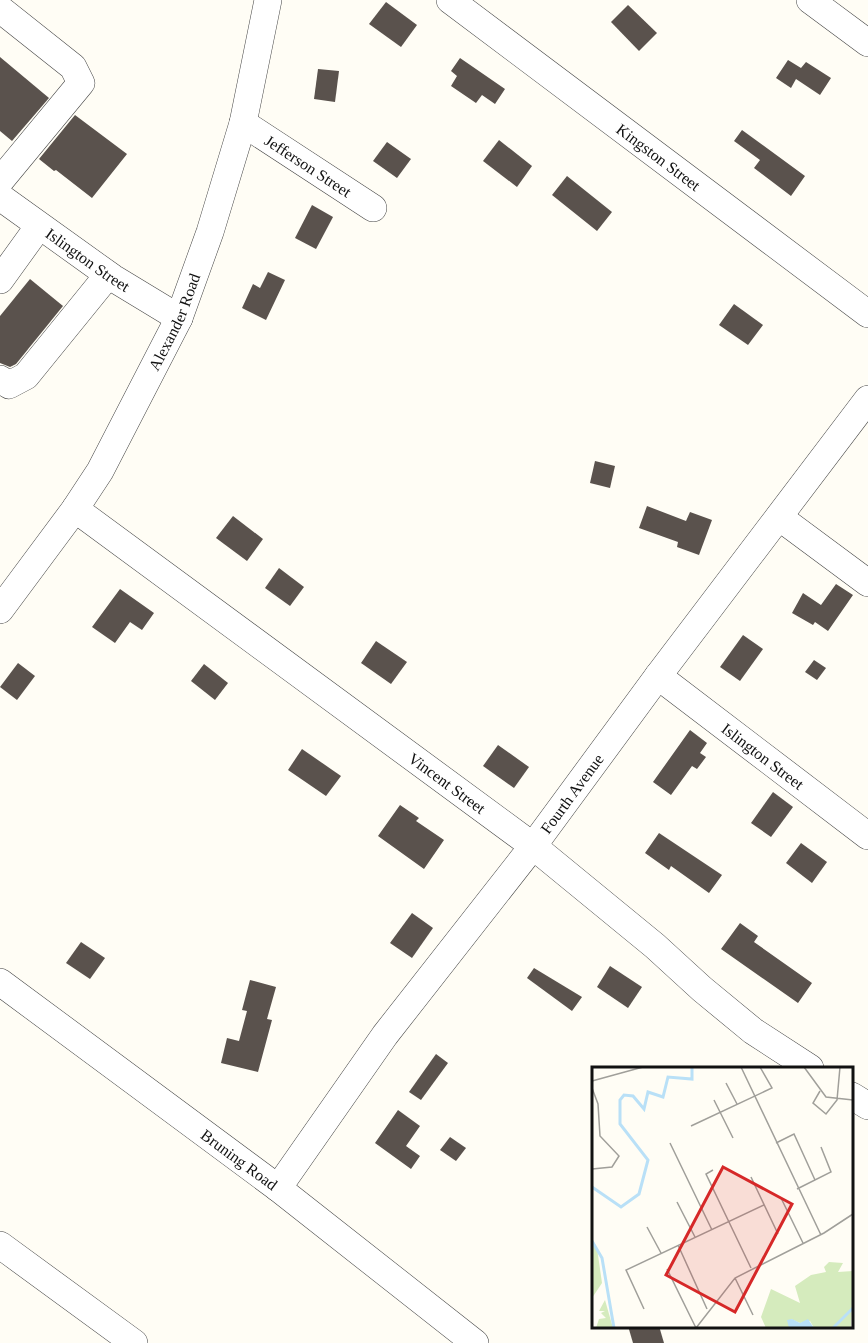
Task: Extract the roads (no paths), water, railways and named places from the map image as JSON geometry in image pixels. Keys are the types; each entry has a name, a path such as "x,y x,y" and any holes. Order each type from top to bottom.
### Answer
{"street":[{"name":"Alexander Road","path":"0,610 75,509 105,462 179,318 210,232 243,123 268,0"},
{"name":"Kingston Street","path":"450,0 868,315"},
{"path":"810,0 868,43"},
{"path":"0,9 73,67 81,83 0,181"},
{"name":"Jefferson Street","path":"243,123 373,208"},
{"name":"Islington Street","path":"0,197 108,275 179,318"},
{"path":"0,280 39,226"},
{"path":"0,379 9,385 26,375 108,275"},
{"name":"Fourth Avenue","path":"278,1188 386,1035 533,846 657,676 868,399"},
{"name":"Vincent Street","path":"75,509 533,846 655,946 753,1031 808,1067"},
{"path":"778,517 868,583"},
{"name":"Islington Street","path":"657,676 868,836"},
{"name":"Bruning Road","path":"0,982 278,1188 475,1343"},
{"path":"853,1097 868,1106"},
{"path":"0,1245 134,1343"}]}
